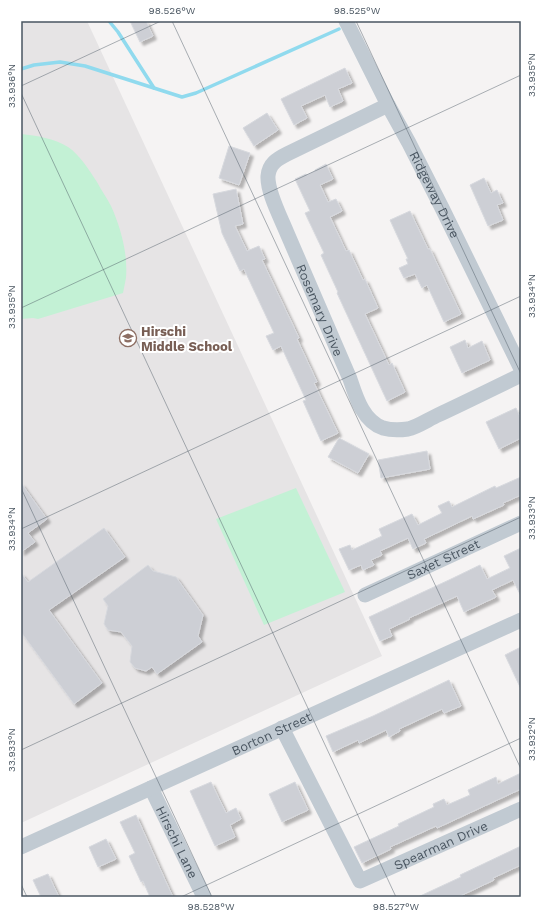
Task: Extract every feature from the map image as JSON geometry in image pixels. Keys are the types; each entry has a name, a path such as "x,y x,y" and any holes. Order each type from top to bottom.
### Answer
{"street":[{"name":"Ridgeway Drive","path":"346,21 442,208 521,369"},
{"name":"Rosemary Drive","path":"388,105 282,156 271,166 268,177 269,186 276,206 350,379 356,397 371,421 383,428 393,430 408,429 455,408 521,375"},
{"name":"Saxet Street","path":"365,595 521,523"},
{"name":"Borton Street","path":"21,847 521,620"},
{"name":"Spearman Drive","path":"282,728 360,881 521,810"},
{"name":"Hirschi Lane","path":"151,788 204,897"}],"shaded area":[{"name":"Hirschi Middle School","path":"21,21 87,21 382,656 21,823"}],"green space":[{"path":"21,134 51,139 63,144 72,150 88,168 111,206 118,223 126,260 126,278 123,293 38,319 21,319"},
{"path":"296,488 345,592 264,625 216,519"}],"building":[{"path":"130,21 146,21 153,36 140,42"},
{"path":"345,68 352,83 338,89 343,101 330,107 325,95 301,106 307,118 294,125 281,99"},
{"path":"267,113 278,130 254,146 243,128"},
{"path":"229,146 250,153 239,185 219,178"},
{"path":"326,164 333,179 320,185 328,202 336,199 342,211 330,217 346,251 349,250 363,280 365,279 378,308 365,314 389,365 392,363 405,392 387,401 321,255 324,253 305,213 310,211 295,179 306,174 307,175"},
{"path":"484,178 491,193 497,190 503,203 497,205 503,220 488,226 470,185"},
{"path":"236,189 243,224 235,226 247,251 259,246 265,259 262,260 299,338 297,339 317,382 314,383 338,433 321,441 303,401 306,400 281,346 273,350 266,336 274,333 244,269 240,271 222,233 213,194"},
{"path":"410,211 461,314 444,322 427,285 422,288 415,274 404,278 399,268 408,264 406,259 408,259 390,220"},
{"path":"465,340 468,348 482,341 490,360 462,373 450,347"},
{"path":"516,408 521,419 521,438 499,449 486,422"},
{"path":"339,438 369,454 358,473 328,457"},
{"path":"427,451 430,469 381,478 378,460"},
{"path":"521,477 521,495 503,503 504,505 473,519 472,516 424,539 426,543 413,549 408,538 380,551 382,555 371,560 374,565 363,570 361,565 349,570 339,549 350,545 352,550 382,536 379,529 412,514 418,525 442,513 438,506 449,501 452,507 495,486 496,488"},
{"path":"21,483 47,519 28,533 35,542 21,552"},
{"path":"104,528 125,557 49,610 102,683 74,704 21,632 21,573 28,582"},
{"path":"521,548 521,596 513,580 492,590 496,597 464,612 457,596 389,629 392,636 380,641 369,617 480,565 487,579 510,568 504,556"},
{"path":"148,565 153,571 176,577 203,615 198,636 202,642 157,674 152,667 146,671 135,668 130,662 132,646 121,632 108,630 104,624 108,606 103,599"},
{"path":"521,647 521,689 505,655"},
{"path":"449,680 461,706 444,713 442,709 399,729 400,731 389,737 386,730 359,743 358,740 333,752 326,736 373,716"},
{"path":"521,773 521,789 437,828 436,826 390,847 391,849 362,863 354,847 399,826 398,824 434,807 433,804 444,799 447,805 470,795 468,790 496,777 498,784"},
{"path":"211,782 226,813 236,808 241,819 230,825 235,837 215,846 190,791"},
{"path":"295,782 308,810 282,822 269,794"},
{"path":"136,815 173,897 150,897 129,856 135,853 120,822"},
{"path":"106,839 116,859 98,867 89,847"},
{"path":"521,846 521,865 493,878 494,880 458,897 418,897 461,877 460,875"},
{"path":"48,874 59,897 41,897 33,880"}],"waterway":[{"path":"109,21 118,32 154,88"},
{"path":"21,69 34,65 60,62 85,66 182,97 196,93 339,29"}],"place":[{"name":"Hirschi Middle School","path":"128,338"}]}
